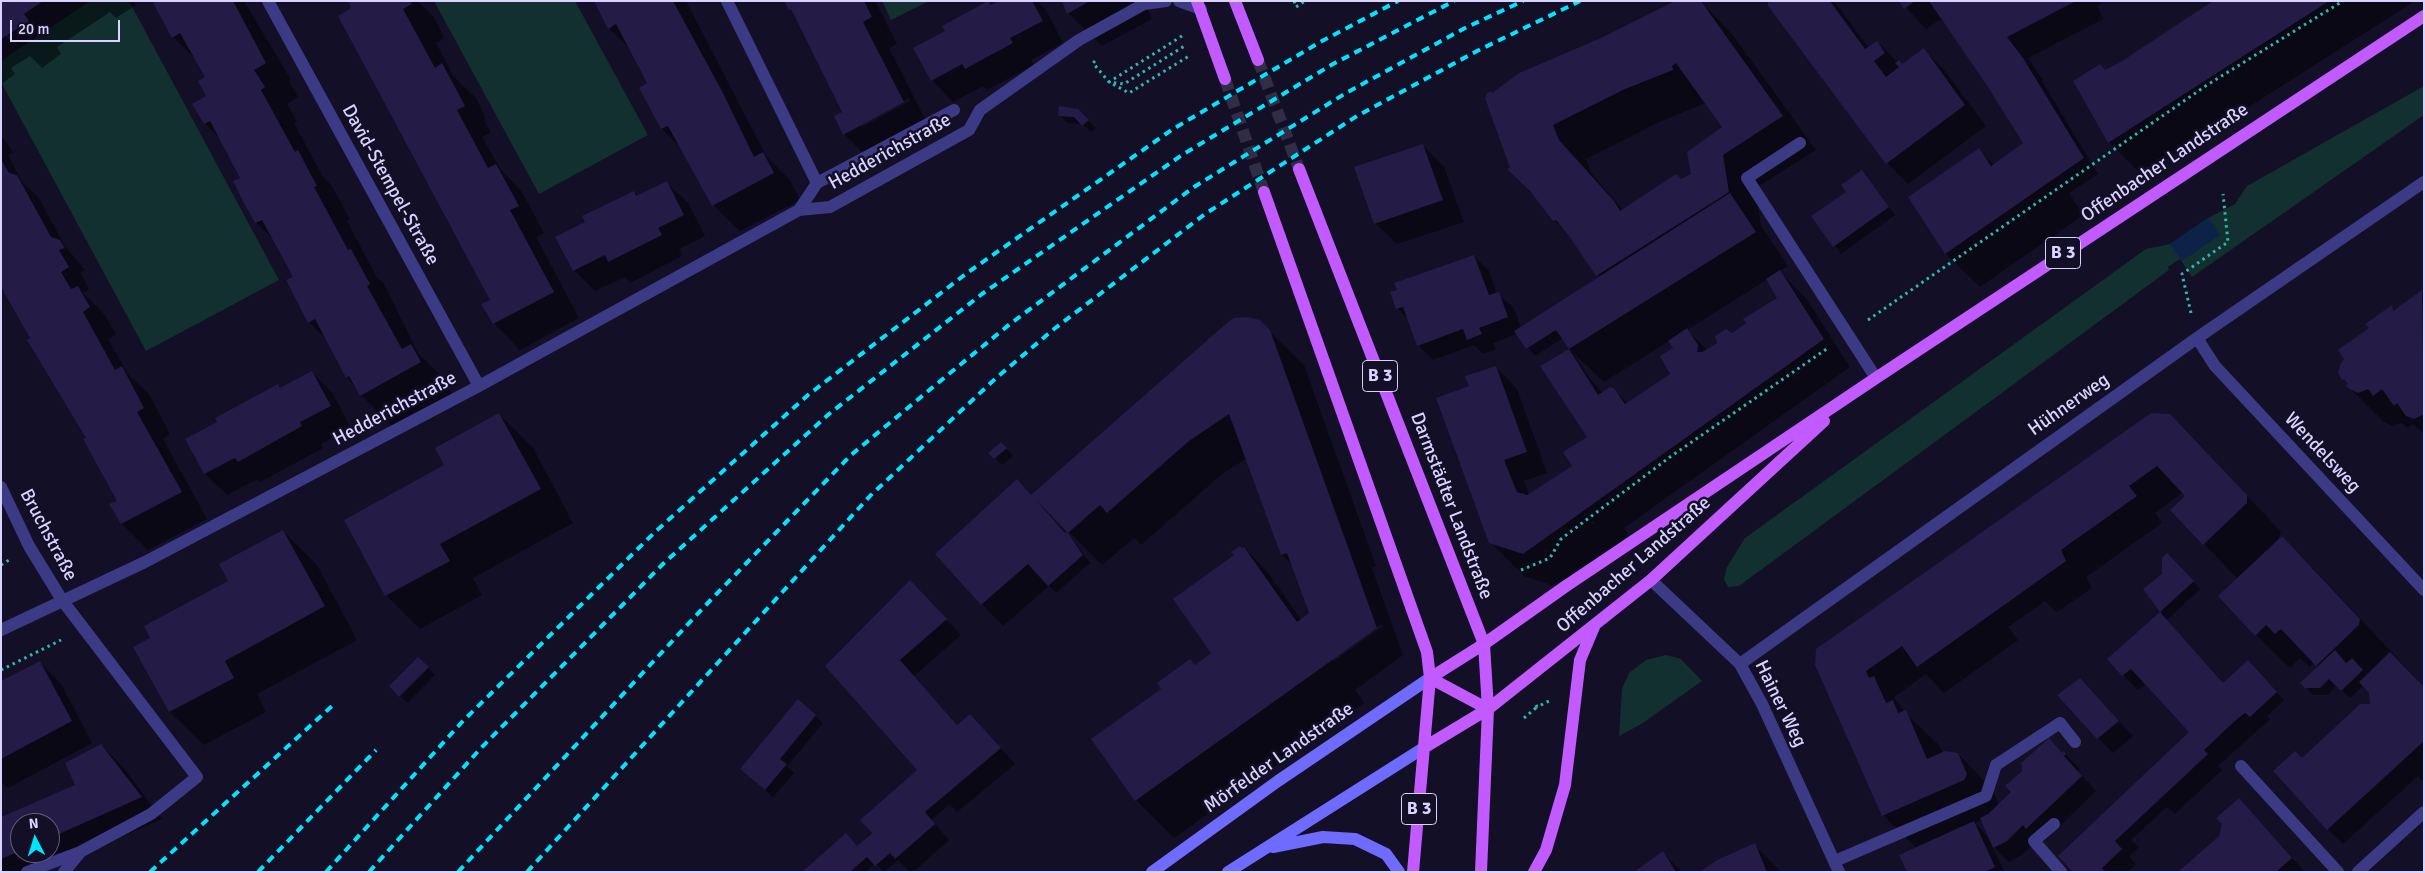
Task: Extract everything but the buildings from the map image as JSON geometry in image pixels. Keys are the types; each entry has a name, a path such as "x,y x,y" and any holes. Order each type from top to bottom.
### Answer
{"main road":[{"path":"1235,1 1258,60"},
{"path":"1199,5 1225,79"},
{"name":"Offenbacher Landstraße","path":"1430,678 1484,644 1573,581 1876,378 2424,16"},
{"name":"Darmstädter Landstraße","path":"1299,169 1484,644 1488,709 1481,872"},
{"name":"B 3","path":"1264,192 1400,569 1427,652 1430,678 1414,872"},
{"name":"Offenbacher Landstraße","path":"1425,747 1488,709 1652,580 1853,394"},
{"path":"1534,872 1546,850 1565,784 1579,665 1595,625"},
{"path":"1430,678 1488,709"},
{"name":"Mörfelder Landstraße","path":"1152,872 1278,781 1430,678"},
{"path":"1228,872 1425,747"},
{"path":"1265,848 1323,837 1354,839 1386,854 1399,872"}],"street":[{"name":"David-Stempel-Straße","path":"268,1 479,386"},
{"path":"727,1 817,184"},
{"name":"Hedderichstraße","path":"1,630 145,562 479,386 799,210 830,207 969,130 980,110 1079,40 1144,4 1166,1"},
{"path":"1179,1 1199,5"},
{"name":"Hedderichstraße","path":"799,210 817,184 954,110"},
{"path":"1800,143 1747,178 1876,378"},
{"name":"Hühnerweg","path":"1740,664 2197,338 2424,182"},
{"name":"Wendelsweg","path":"2197,338 2215,366 2424,590"},
{"name":"Bruchstraße","path":"1,487 29,546 62,600 197,777 152,814 80,852"},
{"name":"Hainer Weg","path":"1652,580 1740,664 1762,704 1837,867"},
{"path":"1837,867 1986,796 1996,765 2060,723 2075,742"},
{"path":"2241,766 2338,872"},
{"path":"2358,872 2424,812"},
{"path":"2054,824 2034,842 2061,872"},
{"path":"27,872 80,852"},
{"path":"64,872 80,852"}],"path":[{"path":"1294,1 1296,7 1305,1"},
{"path":"1520,570 1550,558 1562,539 1662,463 2207,85 2343,1"},
{"path":"1109,82 1188,31"},
{"path":"1109,82 1124,84 1194,40"},
{"path":"1100,57 1093,63 1109,82 1130,93 1192,54"},
{"path":"2197,338 2182,274 2228,242 2223,194"},
{"path":"1,670 83,629"},
{"path":"1524,718 1537,708"}],"green space":[{"path":"90,1 129,1 279,280 146,351 1,82 1,61"},
{"path":"434,1 575,1 648,135 539,194"},
{"path":"882,1 929,1 891,20"},
{"path":"2424,86 2424,115 2192,277 2180,259 2168,267 2169,270 1739,586 1728,587 1724,579 1727,567 1745,538 2146,249 2170,244 2208,218 2235,204 2247,186"},
{"path":"1666,655 1681,659 1702,681 1643,723 1619,736 1622,689 1629,673 1646,660"}],"water":[{"path":"2208,218 2220,235 2182,261 2170,244"}],"tunnel":[{"path":"1258,60 1299,169"},
{"path":"1225,79 1264,192"}],"railway":[{"path":"326,872 462,722 655,532 808,395 967,273 1173,129 1322,41 1398,1"},
{"path":"369,872 481,748 663,564 829,414 982,294 1182,155 1333,64 1454,1"},
{"path":"458,872 703,608 851,455 1010,324 1194,187 1346,93 1465,28 1523,1"},
{"path":"527,872 870,496 995,379 1054,329 1205,214 1357,116 1477,51 1580,1"},
{"path":"150,872 332,706"},
{"path":"258,872 376,750"}]}
